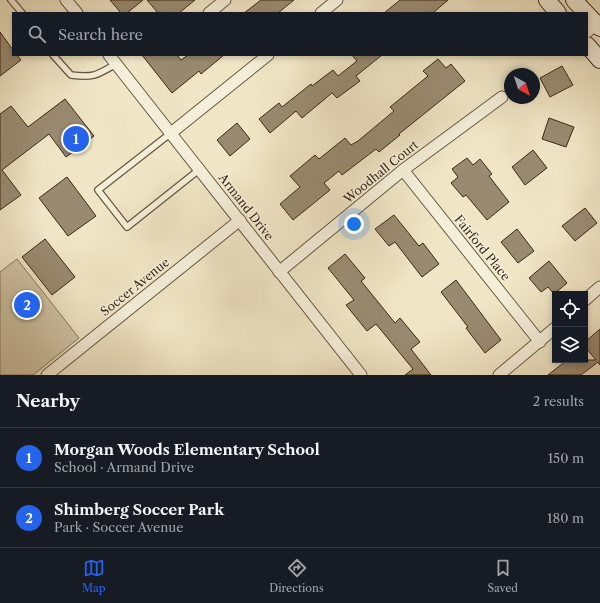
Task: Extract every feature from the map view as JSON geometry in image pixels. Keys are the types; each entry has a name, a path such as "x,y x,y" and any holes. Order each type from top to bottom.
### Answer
{"main road":[{"path":"547,0 557,12"},
{"path":"574,0 584,12"},
{"path":"588,46 600,60"}],"street":[{"path":"66,0 75,12"},
{"path":"210,12 225,0"},
{"path":"322,12 337,0"},
{"path":"171,133 267,56"},
{"name":"Armand Drive","path":"113,59 360,375"},
{"name":"Woodhall Court","path":"279,272 403,170 502,97"},
{"name":"Fairford Place","path":"403,170 540,342"},
{"name":"Soccer Avenue","path":"47,375 240,220"},
{"path":"588,297 600,287"},
{"path":"499,375 552,331"}],"lane":[{"path":"11,0 21,12"},
{"path":"54,56 71,75 86,77 96,76 113,59"},
{"path":"171,133 98,190 127,227 200,169"}],"shaded area":[{"path":"17,259 79,338 33,375 0,375 0,272"}],"building":[{"path":"110,0 143,0 128,12 120,12"},
{"path":"147,0 195,0 180,12 157,12"},
{"path":"261,0 294,0 279,12 245,12"},
{"path":"400,0 448,0 434,12 385,12"},
{"path":"0,32 12,49 12,56 18,56 21,60 0,76"},
{"path":"143,56 178,56 181,60 187,56 223,56 201,74 199,71 172,93"},
{"path":"353,56 381,56 356,76 360,81 337,98 332,93 302,118 296,111 270,133 259,119 279,103 282,107 311,84 312,86 333,70 338,76 357,61"},
{"path":"438,59 446,68 451,64 465,81 379,152 376,149 342,175 339,171 324,183 330,190 293,220 280,204 300,187 290,176 315,155 319,159 345,138 351,145 358,141 394,111 390,107 428,76 423,71"},
{"path":"562,66 573,85 550,97 540,78"},
{"path":"65,99 94,136 66,157 49,134 2,170 21,195 0,210 0,114 11,106 28,127"},
{"path":"549,118 574,127 566,147 542,139"},
{"path":"237,123 250,139 230,156 217,140"},
{"path":"533,150 547,168 525,185 512,167"},
{"path":"467,158 473,165 480,159 492,174 489,176 509,202 487,220 466,195 463,197 451,183 458,177 452,169"},
{"path":"67,177 96,216 68,236 39,198"},
{"path":"585,208 597,223 575,241 562,226"},
{"path":"394,215 419,246 423,243 439,264 422,277 395,242 389,246 375,229"},
{"path":"517,229 534,251 518,263 501,242"},
{"path":"45,239 75,277 52,295 22,257"},
{"path":"345,254 365,278 361,281 395,323 400,318 420,342 411,349 431,375 405,375 413,369 376,324 367,331 346,305 354,300 328,268"},
{"path":"549,261 567,283 558,291 552,292 548,287 541,292 529,278"},
{"path":"456,280 501,340 485,353 466,328 468,327 441,292"},
{"path":"600,329 600,365 598,362 581,375 548,375 563,363 588,363 588,360 596,360 588,351 588,339"}],"place":[{"name":"Morgan Woods Elementary School","path":"76,139"},
{"name":"Shimberg Soccer Park","path":"27,305"}]}
